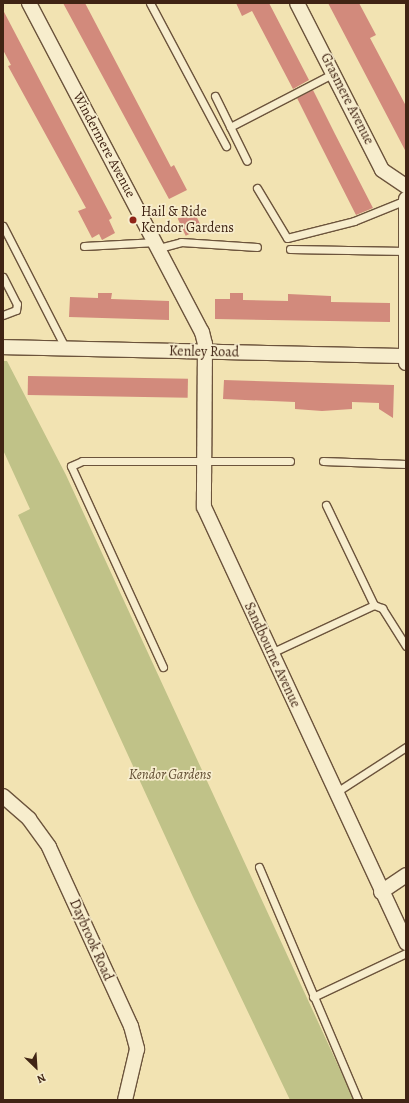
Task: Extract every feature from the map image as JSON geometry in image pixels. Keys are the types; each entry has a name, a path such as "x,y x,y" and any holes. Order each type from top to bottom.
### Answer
{"street":[{"name":"Windermere Avenue","path":"29,3 202,332 205,352"},
{"name":"Grasmere Avenue","path":"297,3 334,73 382,170 406,186"},
{"path":"405,359 406,200"},
{"name":"Kenley Road","path":"3,347 405,359"},
{"name":"Sandbourne Avenue","path":"205,352 203,460 204,498 208,518 406,943"},
{"name":"Daybrook Road","path":"3,796 29,819 49,847 131,1026 136,1049 125,1100"},
{"path":"381,892 406,875"}],"lane":[{"path":"150,3 226,146"},
{"path":"230,127 334,73"},
{"path":"215,96 247,161"},
{"path":"257,188 287,238 354,221 406,200"},
{"path":"3,226 66,350"},
{"path":"84,246 157,245 181,242 257,247"},
{"path":"290,249 406,252"},
{"path":"3,277 17,304 16,310 3,315"},
{"path":"163,667 71,466 82,461 290,461"},
{"path":"323,461 406,464"},
{"path":"326,505 374,604 382,608 406,646"},
{"path":"271,653 374,604"},
{"path":"335,793 406,747"},
{"path":"259,867 312,997 358,1100"},
{"path":"312,997 406,953"}],"green space":[{"name":"Kendor Gardens","path":"3,361 7,361 66,475 354,1100 290,1100 193,897 18,515 30,509 3,450"}],"building":[{"path":"63,3 85,3 171,167 174,165 187,190 169,199"},
{"path":"236,3 269,3 309,80 293,89 252,11 242,16"},
{"path":"328,3 359,3 376,35 370,38 406,106 406,152"},
{"path":"3,10 112,218 109,220 115,233 102,240 99,234 92,238 78,211 86,208 8,66 11,65 3,50"},
{"path":"313,90 373,208 356,215 297,98"},
{"path":"194,211 202,228 186,236 178,219"},
{"path":"98,293 112,293 111,299 169,301 169,320 69,317 70,297 98,298"},
{"path":"230,293 243,293 243,300 288,301 288,294 331,296 331,302 390,303 390,322 215,319 215,299 230,299"},
{"path":"28,376 188,379 188,398 28,395"},
{"path":"224,380 394,385 393,418 379,409 379,403 352,402 352,409 322,411 295,409 295,402 223,399"}],"place":[{"name":"Hail & Ride Kendor Gardens","path":"133,220"}]}
